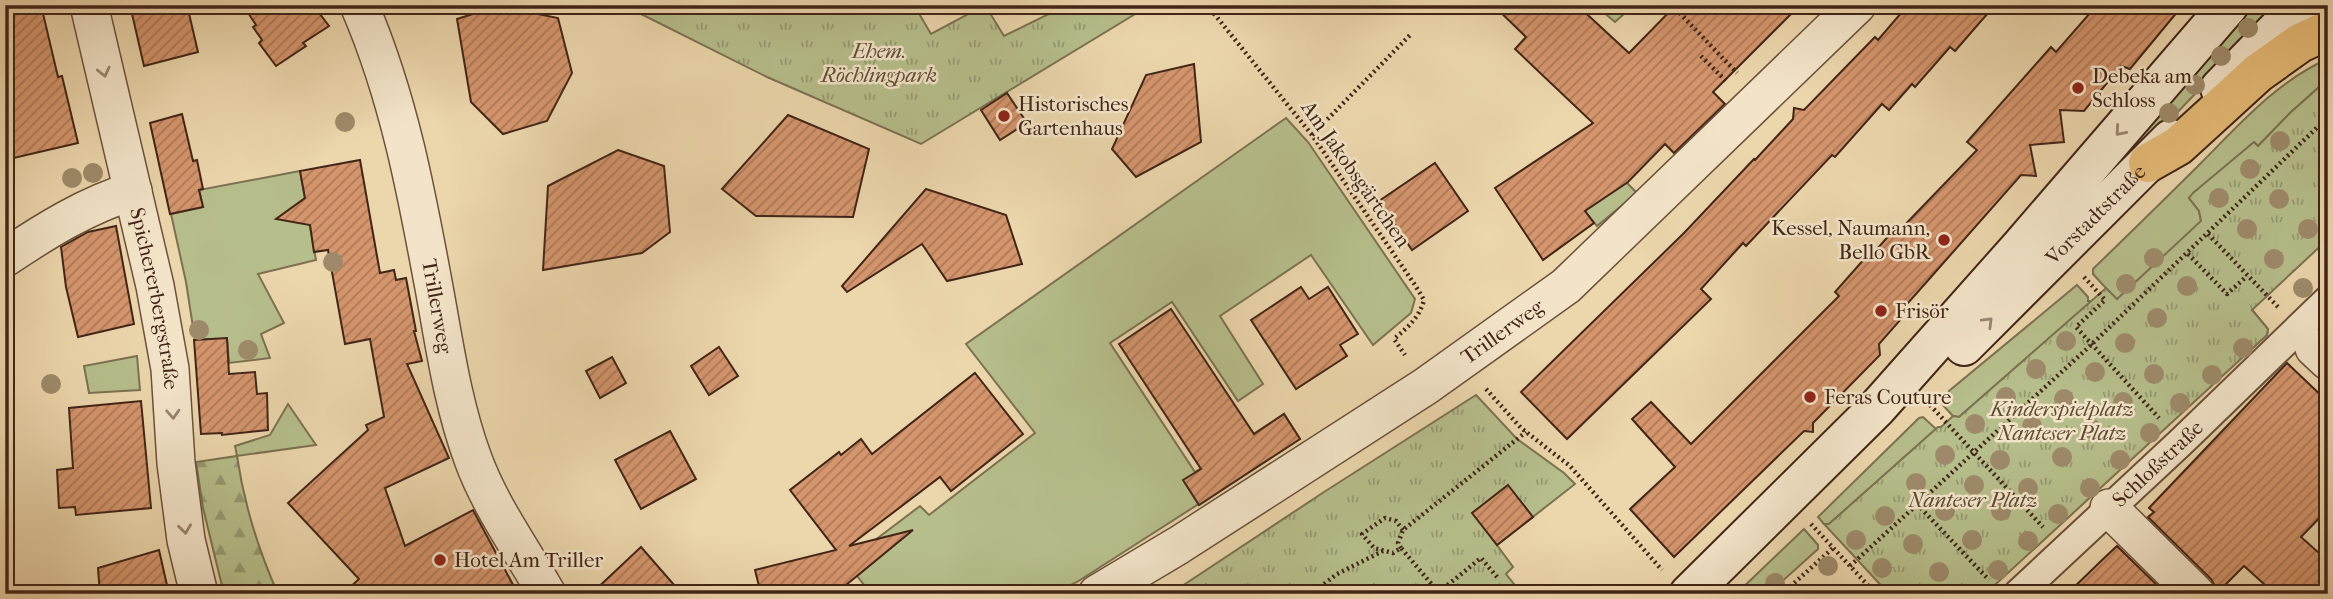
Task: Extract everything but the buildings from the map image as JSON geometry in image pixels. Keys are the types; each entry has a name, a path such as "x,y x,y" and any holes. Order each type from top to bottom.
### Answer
{"main road":[{"name":"Vorstadtstraße","path":"1679,585 1877,408 2229,5"},
{"name":"Vorstadtstraße","path":"1877,408 1916,386 1962,348 2148,163 2301,5"},
{"path":"2148,163 2178,146 2258,73 2300,43 2328,30"}],"street":[{"name":"Spichererbergstraße","path":"89,5 155,286 170,369 176,463 184,528 200,594"},
{"name":"Trillerweg","path":"359,5 384,68 407,154 463,430 489,495 547,594"},
{"name":"Trillerweg","path":"1097,594 1180,545 1426,387 1566,286 1857,5"},
{"path":"5,258 54,226 111,198 133,191"},
{"name":"Schloßstraße","path":"2005,589 2065,551 2182,442 2313,347 2328,300"},
{"path":"2109,508 2196,594"}],"path":[{"name":"Am Jakobsgärtchen","path":"1207,5 1312,135 1423,300 1421,312 1394,339 1406,357"},
{"path":"1672,5 1742,78"},
{"path":"1312,135 1412,33"},
{"path":"1701,56 1730,85"},
{"path":"1850,566 2188,254 2328,117"},
{"path":"2208,234 2257,286"},
{"path":"2188,254 2227,294 2247,276"},
{"path":"2081,273 2105,300 2076,327 2182,442"},
{"path":"1484,386 1526,432 1570,466 1679,585"},
{"path":"1927,402 2065,551"},
{"path":"1497,577 1481,558 1438,593 1398,543 1403,530 1526,432"},
{"path":"1917,504 2005,589"},
{"path":"1401,548 1393,553 1374,548 1362,534 1385,518 1396,521 1403,530"},
{"path":"1817,531 1876,594"},
{"path":"1782,594 1833,548"},
{"path":"1311,594 1337,574 1384,551"}],"green space":[{"name":"Ehem. Röchlingpark","path":"623,5 914,5 931,34 985,5 1004,36 1067,5 1150,5 921,144 767,77"},
{"path":"1595,5 1634,5 1615,22"},
{"path":"2255,5 2280,5 2131,161 2125,160 2123,154"},
{"path":"2328,59 2328,79 2258,146 2254,142 2189,198 2199,211 2201,221 2189,233 2268,329 2267,335 2116,299 2093,274 2093,269 2260,105 2292,79"},
{"name":"Nanteser Platz","path":"2328,79 2328,239 2252,310 2268,329 2267,335 1985,594 1889,594 1824,524 1829,524 1938,427 1953,416 1959,417 2106,288 2117,299 2201,221 2199,211 2189,198 2193,193 2254,142 2258,146"},
{"path":"1286,118 1308,142 1415,299 1411,313 1373,345 1311,255 1220,316 1263,384 1238,401 1172,302 1110,343 1195,472 1284,414 1300,439 1077,582 1052,594 864,594 868,590 857,576 876,560 866,547 920,506 929,515 1035,433 966,344"},
{"path":"300,171 316,260 258,274 284,323 261,334 270,358 229,363 227,339 195,340 171,214 203,207 199,190"},
{"path":"1615,171 1637,193 1597,226 1585,211"},
{"path":"2077,285 2088,297 2088,301 2092,301 1959,417 1953,416 1940,402 1943,403 1949,391"},
{"path":"137,356 140,390 89,393 84,366"},
{"path":"1476,395 1517,439 1575,484 1497,545 1513,567 1506,574 1522,594 1170,594 1324,492"},
{"path":"288,404 316,445 237,456 235,446 270,435"},
{"path":"1923,417 1936,429 1829,524 1824,524 1818,517"},
{"path":"237,456 253,526 278,594 224,594 203,508 196,462"},
{"path":"1804,529 1818,545 1818,549 1768,594 1736,594"}],"place":[{"name":"Debeka am Schloss","path":"2078,88"},
{"name":"Historisches Gartenhaus","path":"1004,116"},
{"name":"Kessel, Naumann, Bello GbR","path":"1944,240"},
{"name":"Frisör","path":"1881,311"},
{"name":"Feras Couture","path":"1810,397"},
{"name":"Hotel Am Triller","path":"440,560"}],"park label":[{"name":"Kinderspielplatz Nanteser Platz","path":"2062,421"}]}
